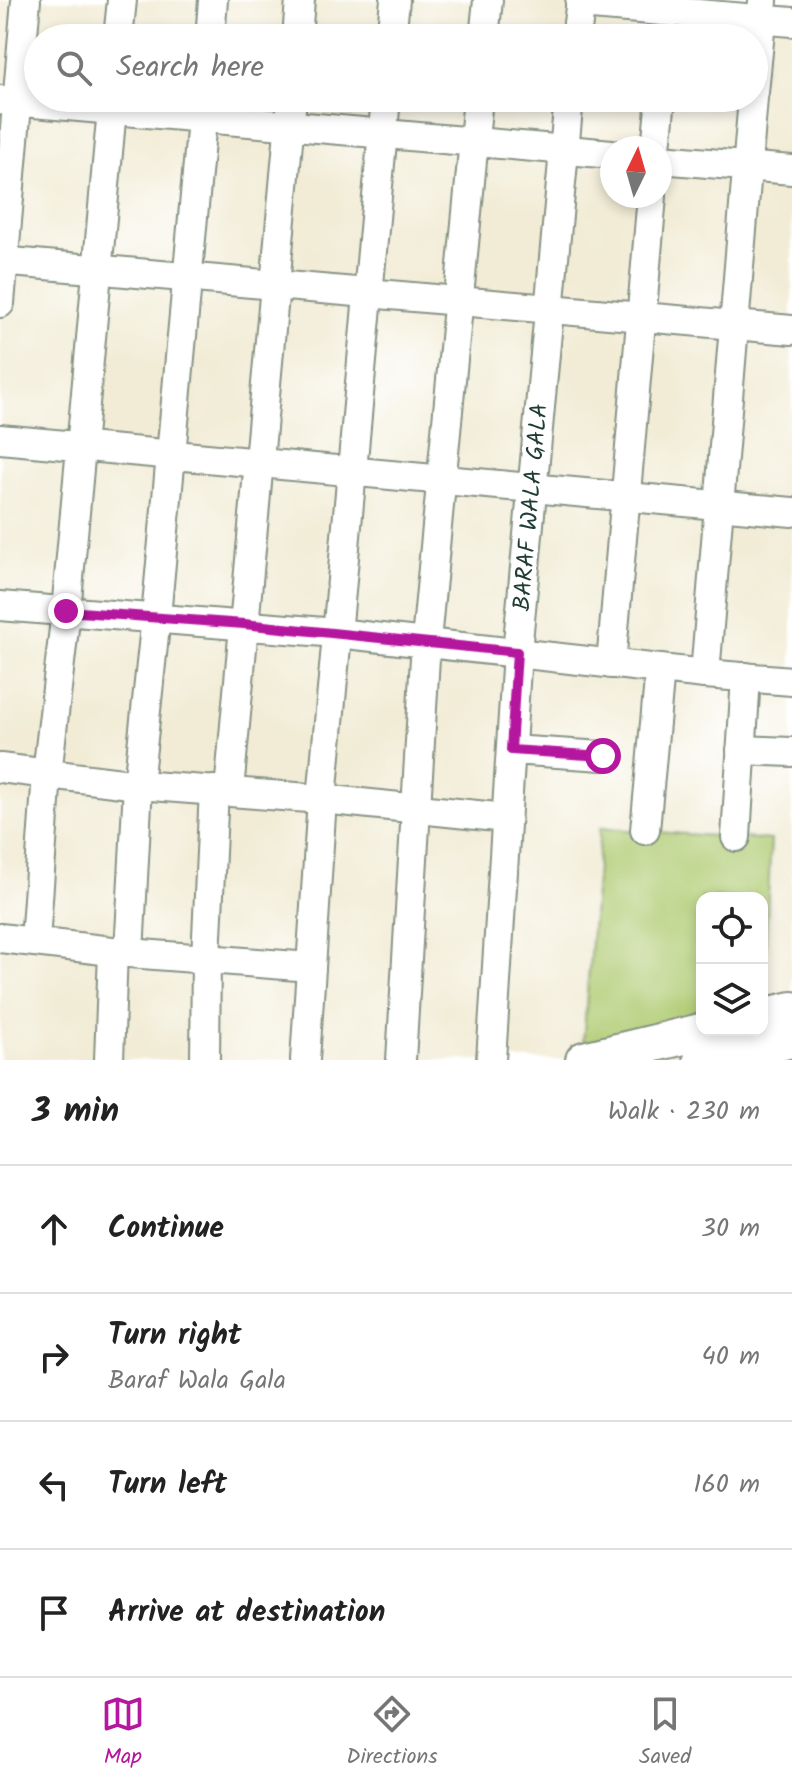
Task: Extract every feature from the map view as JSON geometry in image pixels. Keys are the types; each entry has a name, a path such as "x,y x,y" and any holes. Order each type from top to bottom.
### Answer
{"main road":[{"path":"768,1016 792,1010"},
{"path":"584,1060 696,1033"},
{"path":"702,1060 792,1039"}],"street":[{"path":"0,303 9,100 26,0"},
{"path":"119,24 122,0"},
{"path":"211,24 213,0"},
{"path":"298,24 300,0"},
{"path":"392,24 395,0"},
{"path":"485,24 488,0"},
{"path":"578,24 580,2 669,16 762,10 792,22"},
{"path":"35,941 47,774 66,611 111,112"},
{"path":"109,1060 172,455 203,112"},
{"path":"205,1060 206,957 221,791 244,624 291,112 382,133 600,153"},
{"path":"305,1060 322,799 384,112"},
{"path":"401,1060 426,641 476,112"},
{"name":"BARAF WALA GALA","path":"491,1060 517,652 567,112"},
{"path":"657,136 660,112"},
{"path":"705,674 752,112"},
{"path":"672,160 792,170"},
{"path":"611,664 651,208"},
{"path":"2,261 792,330"},
{"path":"0,439 792,512"},
{"path":"0,606 426,641 611,664 792,681"},
{"path":"645,830 660,669"},
{"path":"736,837 746,677"},
{"path":"511,750 603,756"},
{"path":"741,750 792,752"},
{"path":"0,768 138,785 322,799 506,818"},
{"path":"0,938 121,952 311,967"}],"green space":[{"path":"600,828 771,840 768,898 768,892 696,892 696,1014 583,1044"}],"route":[{"path":"66,611 244,624 517,652 511,750 603,756"}]}
